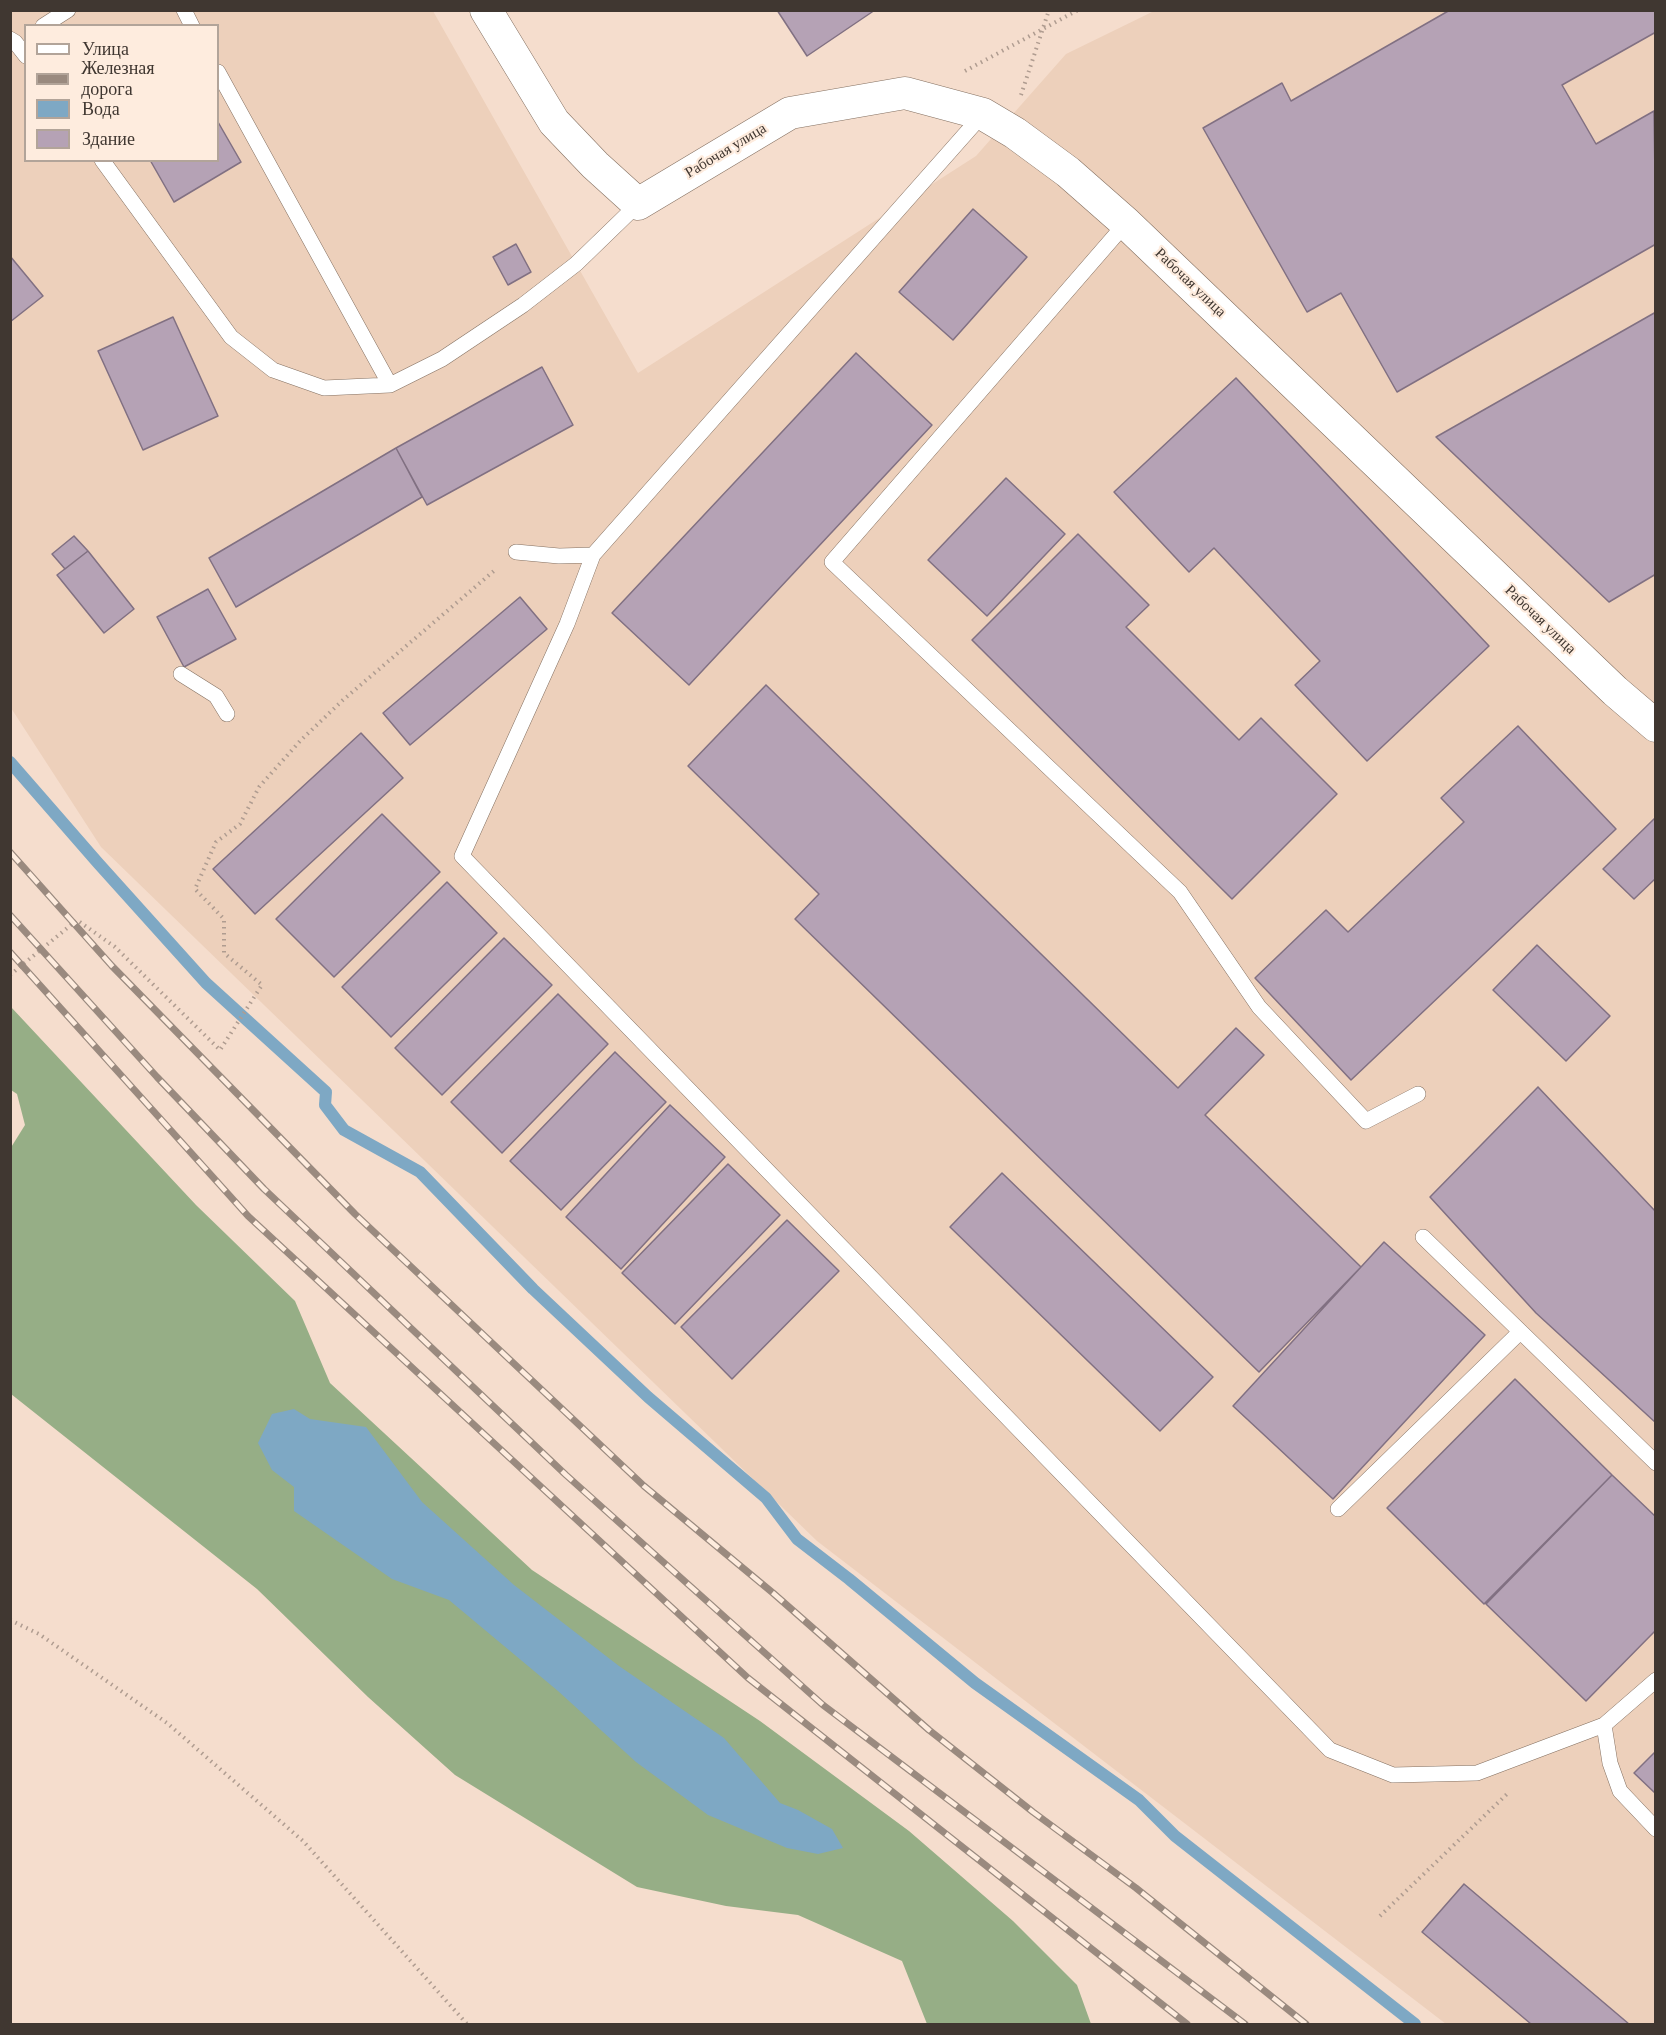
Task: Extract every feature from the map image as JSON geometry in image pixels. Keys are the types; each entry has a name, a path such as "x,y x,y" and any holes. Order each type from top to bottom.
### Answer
{"street":[{"path":"486,10 554,122 595,165 638,204"},
{"name":"Рабочая улица","path":"638,204 790,113 905,93 983,114 1015,133 1068,172 1126,223 1614,691 1656,726"}],"lane":[{"path":"46,24 68,10"},
{"path":"184,10 191,24"},
{"path":"219,74 390,385"},
{"path":"983,114 593,555 567,624 462,856 1330,1750 1393,1775 1477,1773 1604,1725 1656,1680"},
{"path":"103,162 231,337 273,370 324,388 390,385 442,358 523,305 576,264 638,204"},
{"path":"1126,223 832,562 1180,892 1259,1007 1366,1121 1418,1094"},
{"path":"516,552 559,556 593,555"},
{"path":"181,674 216,696 227,714"},
{"path":"1423,1237 1656,1463"},
{"path":"1338,1509 1520,1332"},
{"path":"1604,1725 1610,1763 1620,1791 1656,1829"}],"path":[{"path":"1015,133 1017,107 1035,49 1045,28 1049,10"},
{"path":"924,98 962,72 1078,10"},
{"path":"10,975 77,920 115,947 220,1050 262,985 224,953 224,919 195,889 216,842 240,824 259,787 300,741 343,700 516,552"},
{"path":"10,1620 39,1634 167,1723 303,1841 467,2025"},
{"path":"1380,1916 1512,1789"}],"shaded area":[{"path":"11,11 433,11 638,373 976,156 1066,54 1154,11 1655,11 1655,2024 1446,2024 817,1541 101,847 11,708"}],"green space":[{"path":"11,1007 196,1205 295,1301 330,1383 532,1570 760,1721 909,1831 1013,1921 1077,1985 1091,2024 927,2024 902,1961 798,1915 726,1906 637,1887 455,1775 368,1697 257,1589 11,1394 10,1149 25,1125 17,1094 11,1090"}],"water":[{"path":"294,1409 310,1419 366,1427 422,1502 514,1585 619,1666 724,1738 780,1803 832,1829 843,1848 818,1854 787,1848 708,1815 636,1762 558,1691 449,1600 392,1579 294,1511 294,1487 272,1470 258,1443 272,1414"}],"building":[{"path":"777,10 875,10 807,56"},
{"path":"1450,10 1656,10 1656,32 1562,85 1596,144 1654,111 1656,244 1397,392 1341,293 1307,312 1203,128 1282,83 1291,101"},
{"path":"219,124 241,162 174,202 151,162 219,162"},
{"path":"973,209 1027,257 953,340 899,292"},
{"path":"516,244 531,272 508,285 493,257"},
{"path":"10,256 43,296 10,322"},
{"path":"1656,312 1656,574 1609,602 1436,437"},
{"path":"173,317 218,416 143,450 98,351"},
{"path":"856,353 932,425 689,685 612,613"},
{"path":"542,367 573,425 427,505 396,448"},
{"path":"1236,378 1489,646 1367,761 1295,685 1320,661 1214,548 1189,572 1114,492"},
{"path":"396,448 422,497 236,607 209,558"},
{"path":"1006,478 1065,534 987,616 928,560"},
{"path":"1078,534 1149,605 1126,627 1239,740 1261,718 1337,794 1232,899 972,640"},
{"path":"74,536 88,551 65,569 52,554"},
{"path":"88,551 134,609 104,633 57,575"},
{"path":"208,589 236,639 184,667 157,617"},
{"path":"520,597 547,629 410,745 383,713"},
{"path":"766,685 1178,1088 1236,1028 1264,1055 1205,1115 1361,1267 1259,1372 795,919 819,894 688,766"},
{"path":"1518,726 1616,829 1351,1080 1255,978 1326,910 1348,932 1464,822 1441,798"},
{"path":"361,733 403,778 255,914 213,869"},
{"path":"382,814 440,872 334,977 276,919"},
{"path":"1656,817 1656,878 1634,899 1603,869"},
{"path":"447,882 497,933 391,1037 342,987"},
{"path":"504,938 552,985 442,1095 395,1048"},
{"path":"1537,945 1610,1016 1566,1061 1493,990"},
{"path":"558,994 608,1044 502,1153 451,1102"},
{"path":"615,1052 666,1102 561,1210 510,1161"},
{"path":"1538,1087 1656,1212 1656,1423 1536,1313 1430,1197"},
{"path":"670,1105 725,1157 621,1269 566,1217"},
{"path":"728,1164 780,1215 675,1324 622,1273"},
{"path":"1002,1173 1213,1377 1160,1431 950,1227"},
{"path":"787,1220 839,1271 732,1379 681,1327"},
{"path":"1384,1242 1485,1335 1333,1499 1233,1406"},
{"path":"1515,1379 1612,1475 1484,1604 1387,1508"},
{"path":"1612,1475 1656,1517 1656,1630 1586,1701 1486,1604"},
{"path":"1656,1751 1656,1794 1634,1773"},
{"path":"1464,1884 1629,2024 1531,2024 1422,1932"}],"waterway":[{"path":"10,762 206,983 326,1092 325,1105 344,1130 420,1172 533,1289 648,1397 766,1498 797,1539 975,1683 1139,1800 1175,1836 1415,2024"}],"railway":[{"path":"10,852 112,966 355,1214 644,1486 773,1593 929,1730 1033,1812 1136,1888 1306,2024"},
{"path":"10,915 157,1077 264,1189 566,1475 823,1705 1245,2024"},
{"path":"10,952 248,1216 748,1678 1187,2024"}]}
